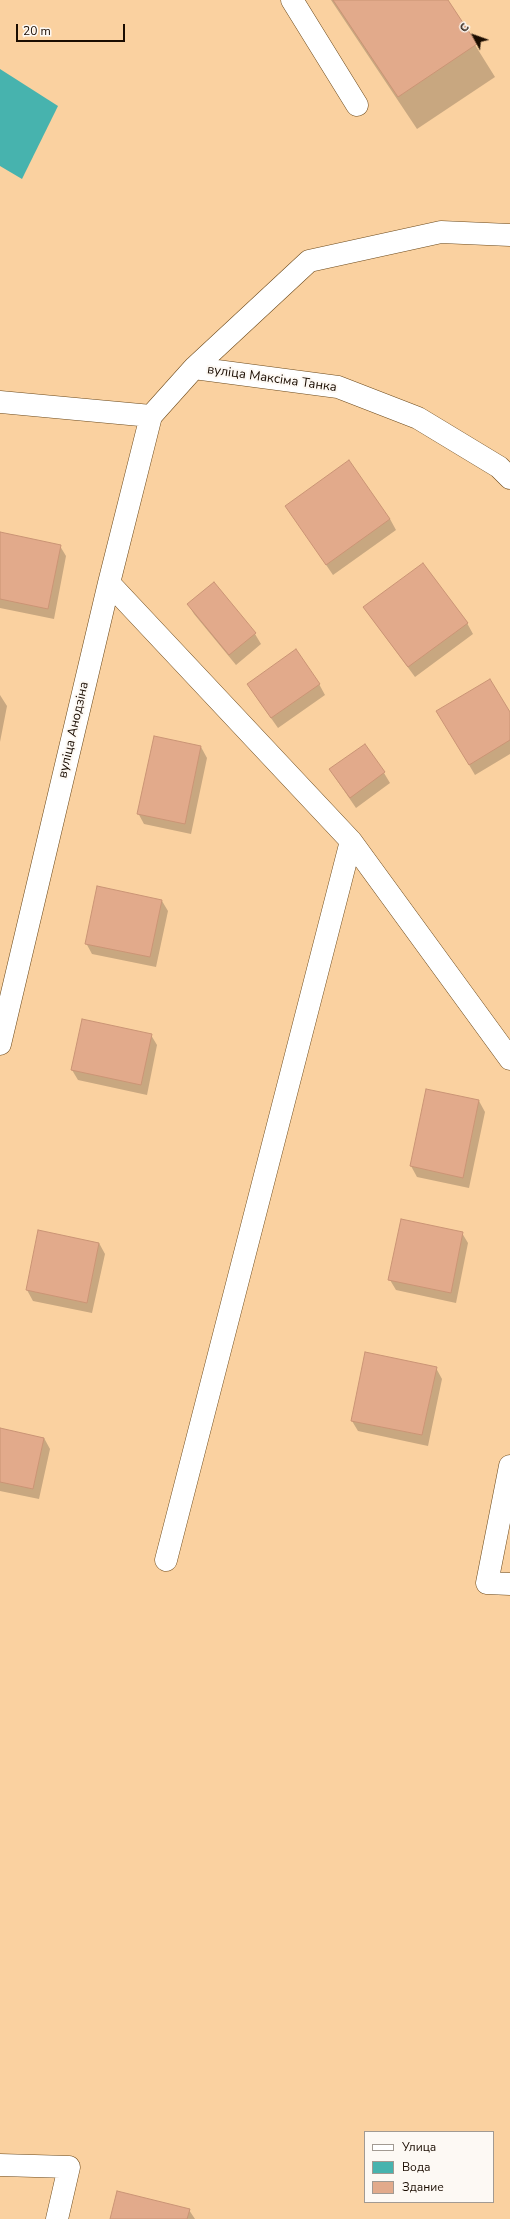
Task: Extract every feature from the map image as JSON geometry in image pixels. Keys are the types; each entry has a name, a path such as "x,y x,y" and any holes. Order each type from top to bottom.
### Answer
{"street":[{"path":"292,0 357,106"},
{"path":"194,368 310,261 441,232 510,235"},
{"name":"вуліца Максіма Танка","path":"151,416 194,368 338,387 418,418 499,467 510,478"},
{"path":"0,402 151,416"},
{"name":"вуліца Анодзіна","path":"0,1044 109,584 151,416"},
{"path":"109,584 351,841 510,1059"},
{"path":"166,1560 351,841"},
{"path":"510,1466 487,1583 510,1584"},
{"path":"0,2165 69,2167 57,2219"}],"water":[{"path":"0,69 58,106 22,179 0,166"}],"building":[{"path":"333,0 448,0 477,44 398,97"},
{"path":"349,460 390,519 326,565 285,506"},
{"path":"0,532 61,545 48,609 0,599"},
{"path":"423,563 468,623 408,667 363,607"},
{"path":"214,582 256,633 229,655 187,604"},
{"path":"296,649 320,684 271,718 247,684"},
{"path":"490,679 510,712 510,740 469,765 436,711"},
{"path":"154,736 201,746 185,824 137,814"},
{"path":"365,744 385,772 350,798 329,769"},
{"path":"97,886 162,900 150,957 85,944"},
{"path":"82,1019 152,1034 141,1085 71,1070"},
{"path":"426,1089 479,1100 463,1178 410,1166"},
{"path":"401,1219 463,1232 451,1293 388,1280"},
{"path":"38,1230 99,1243 87,1303 26,1290"},
{"path":"365,1352 437,1367 422,1435 351,1421"},
{"path":"0,1428 44,1438 33,1489 0,1482"},
{"path":"117,2191 190,2209 187,2219 110,2219"}]}
